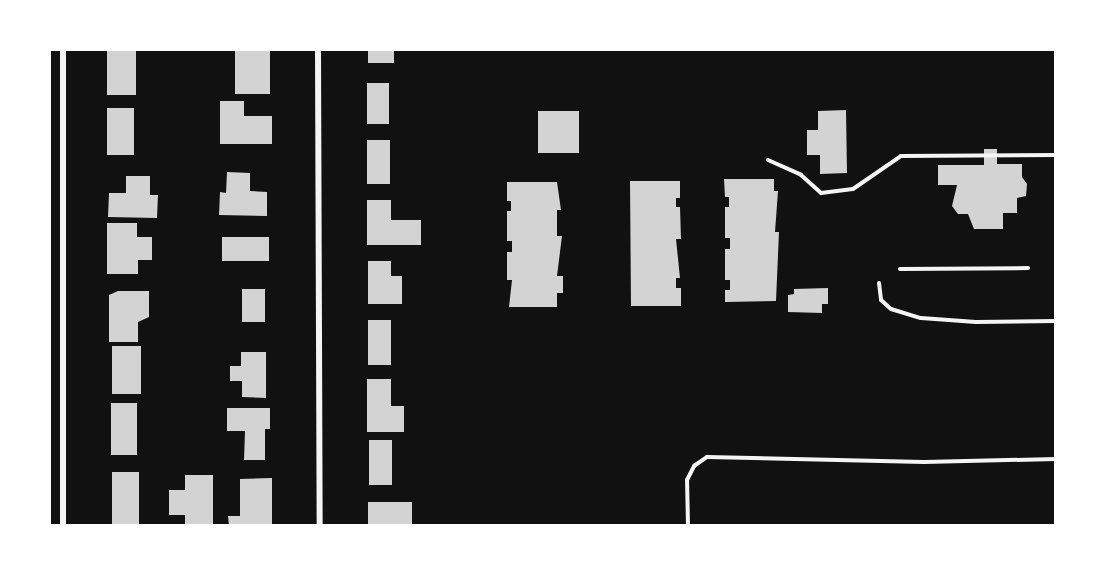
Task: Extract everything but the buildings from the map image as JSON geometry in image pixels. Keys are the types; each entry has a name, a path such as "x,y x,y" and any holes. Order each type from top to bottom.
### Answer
{"street":[{"path":"63,50 63,525"},
{"path":"318,50 320,525"}],"lane":[{"path":"768,160 801,175 821,193 853,189 901,156 1056,155"},
{"path":"900,269 1028,268"},
{"path":"879,284 881,300 891,309 921,318 976,322 1056,321"},
{"path":"688,525 687,480 694,466 707,457 924,462 1056,459"}]}
